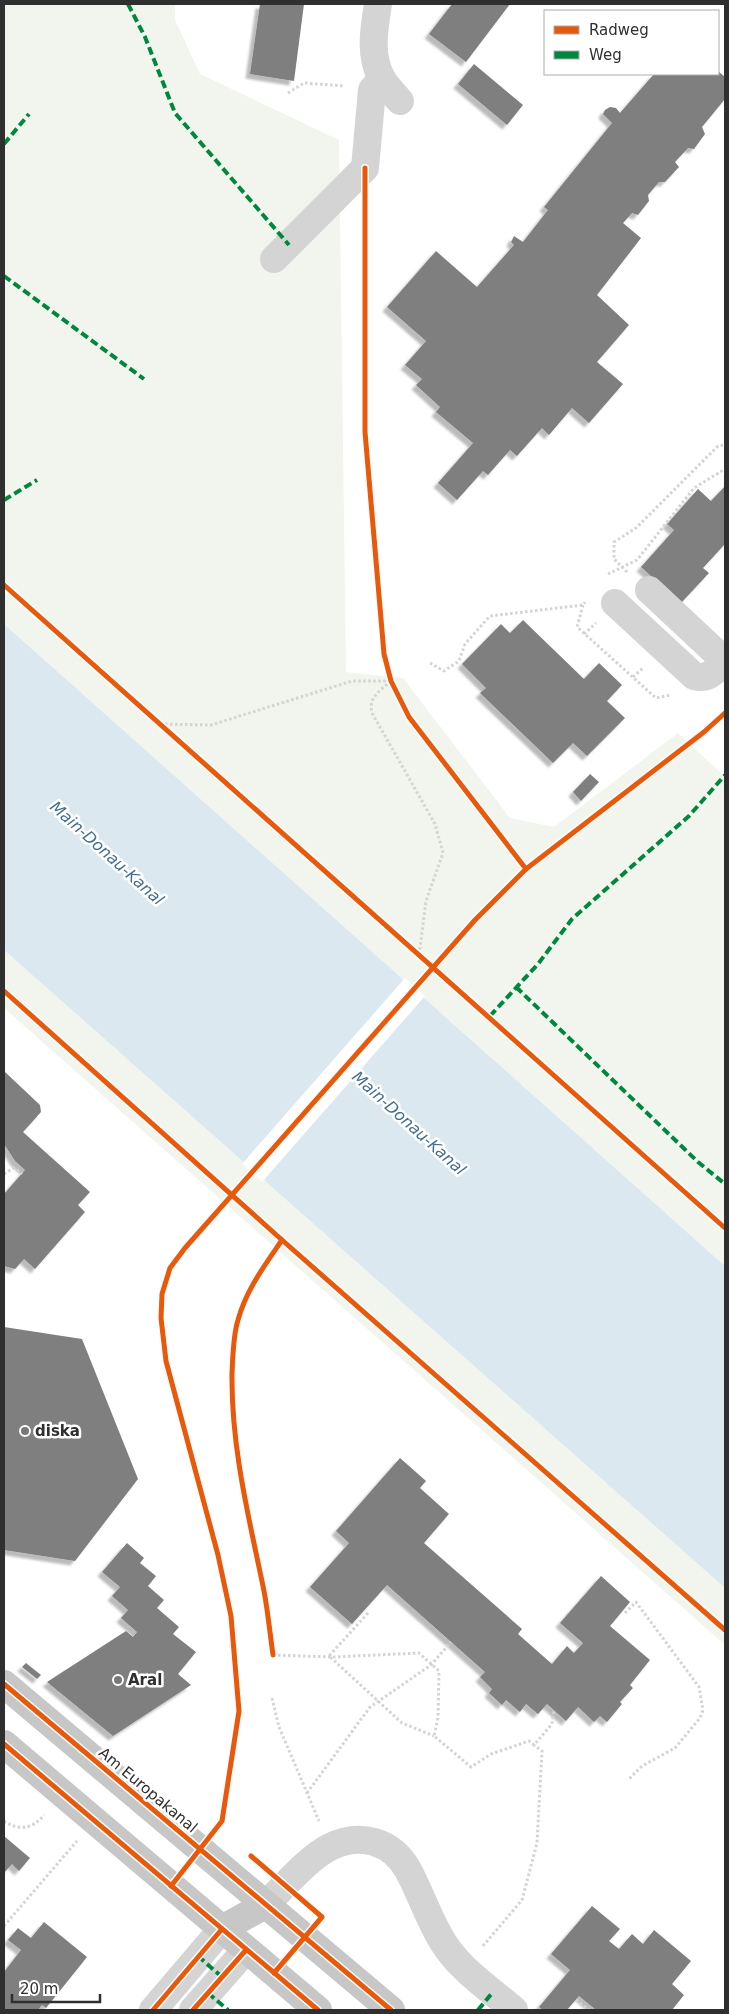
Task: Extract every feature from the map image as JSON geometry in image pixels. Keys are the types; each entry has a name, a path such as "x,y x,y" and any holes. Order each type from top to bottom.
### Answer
{"main road":[{"name":"Am Europakanal","path":"4,1684 391,2010"},
{"path":"4,1744 318,2010"},
{"path":"222,1929 265,1905"},
{"path":"246,1950 265,1905"}],"street":[{"path":"378,4 372,36 375,58 382,79 400,101"},
{"path":"274,259 365,168 372,90 382,79"},
{"path":"609,591 694,676 702,678 710,675 725,661 649,590"},
{"path":"265,1905 316,1857 331,1846 361,1838 378,1843 396,1853 407,1869 443,1943 464,1967 514,2010"},
{"path":"153,2010 222,1929"},
{"path":"193,2010 246,1950"}],"path":[{"path":"288,93 304,83 329,84"},
{"path":"609,591 634,579 614,559 614,542 636,528 718,446 725,445"},
{"path":"584,634 609,591 609,573 637,560 694,488 725,469"},
{"path":"588,598 583,605 577,627 656,698 680,692 702,678"},
{"path":"430,663 444,671 459,661 465,644 490,616 583,605"},
{"path":"633,678 640,672"},
{"path":"160,724 211,725 352,681 391,681 374,695 370,705 372,713 435,824 443,853 426,901 419,956"},
{"path":"4,1174 14,1168 22,1174"},
{"path":"625,1613 636,1602 699,1686 704,1710 700,1718 674,1748 642,1766 629,1778"},
{"path":"329,1656 368,1613"},
{"path":"307,1793 376,1701 399,1688 432,1665 451,1642"},
{"path":"273,1655 329,1656 419,1653 439,1671 438,1718 434,1736"},
{"path":"329,1656 402,1723 434,1736 471,1767 491,1754 529,1741 542,1752 537,1810 537,1843 522,1900 464,1967"},
{"path":"272,1698 279,1727 331,1846"},
{"path":"534,1745 552,1724 554,1710"},
{"path":"4,1821 13,1827 21,1828 33,1825 42,1819 62,1793"},
{"path":"4,1926 67,1852"},
{"path":"576,2000 589,2010"}],"shaded area":[{"path":"4,4 175,4 175,20 200,74 339,140 346,672 403,678 510,818 554,827 678,733 725,777 725,1266 4,624"},
{"path":"4,950 725,1588 725,1645 4,1008"}],"water":[{"name":"Main-Donau-Kanal","path":"4,624 725,1266 725,1588 4,950"}],"pier":[{"path":"405,978 425,996 262,1182 242,1164"}],"building":[{"path":"260,4 304,4 294,81 250,74"},
{"path":"452,4 510,4 466,62 429,34"},
{"path":"474,64 523,105 507,125 458,84"},
{"path":"719,72 725,77 725,99 702,127 705,134 694,149 688,148 675,162 679,167 665,182 659,182 648,195 649,201 638,215 632,213 623,223 641,238 597,295 629,325 597,362 623,384 589,423 572,408 549,435 542,428 517,456 510,450 488,475 483,471 457,500 438,483 473,443 436,412 440,407 416,385 422,379 405,365 426,341 387,307 436,251 477,287 514,245 511,242 514,236 523,242 548,210 544,207 612,123 603,114 605,110 610,107 616,108 620,113 653,75 719,75"},
{"path":"725,486 725,544 703,568 709,573 681,603 641,567 674,530 667,524 698,489 711,501"},
{"path":"523,620 584,679 599,663 622,685 607,701 625,718 587,756 573,743 553,763 480,693 486,688 462,664 501,624 510,633"},
{"path":"590,774 599,782 581,801 573,792"},
{"path":"4,1071 40,1105 41,1112 23,1132 90,1192 78,1205 85,1212 35,1269 24,1259 15,1269 4,1266 4,1194 25,1170 15,1161 4,1144"},
{"path":"4,1327 82,1339 138,1479 75,1561 4,1550"},
{"path":"400,1458 426,1481 420,1488 449,1514 424,1543 522,1629 518,1634 552,1664 567,1646 574,1653 583,1643 560,1623 601,1576 630,1602 610,1626 650,1660 630,1685 633,1688 620,1702 622,1704 607,1722 600,1716 594,1722 578,1707 566,1721 547,1704 538,1714 526,1704 520,1712 506,1700 502,1705 489,1693 492,1689 480,1677 485,1672 387,1585 352,1624 310,1587 349,1543 336,1531"},
{"path":"127,1543 144,1558 140,1563 156,1576 148,1586 164,1600 157,1608 179,1627 173,1634 196,1652 178,1674 191,1685 113,1736 47,1682 126,1631 133,1637 137,1632 121,1618 128,1610 112,1596 120,1587 102,1572"},
{"path":"26,1663 41,1675 37,1679 22,1667"},
{"path":"4,1836 30,1858 19,1871 12,1864 4,1873"},
{"path":"592,1906 620,1929 609,1941 619,1949 632,1934 643,1944 654,1930 691,1961 672,1984 684,1995 672,2010 596,2010 579,1996 567,2010 543,2010 539,2007 570,1970 551,1954"},
{"path":"44,1922 87,1957 46,2008 42,2005 38,2010 4,2010 4,1972 21,1950 8,1940 18,1928 31,1938"}],"marked path":[{"path":"128,4 145,37 175,113 289,245"},
{"path":"4,144 29,114"},
{"path":"4,276 144,379"},
{"path":"4,500 37,480"},
{"path":"490,1016 538,964 572,919 689,816 725,775"},
{"path":"516,987 698,1162 725,1184"},
{"path":"198,1956 222,1977"},
{"path":"478,2010 493,1992"},
{"path":"208,1993 228,2010"}],"cycle path":[{"path":"171,1886 222,1821 239,1711 231,1616 218,1555 166,1361 161,1318 162,1294 170,1268 185,1248 475,920 526,869 409,717 391,681 384,654 365,432 365,168"},
{"path":"4,585 725,1228"},
{"path":"526,869 704,732 725,713"},
{"path":"4,991 282,1240 725,1630"},
{"path":"273,1655 265,1599 247,1509 234,1428 232,1373 235,1332 241,1309 257,1278 282,1240"},
{"path":"4,1684 391,2010"},
{"path":"4,1744 318,2010"},
{"path":"251,1856 322,1917 274,1973"},
{"path":"153,2010 222,1929"},
{"path":"193,2010 246,1950"}],"place":[{"name":"diska","path":"25,1431"},
{"name":"Aral","path":"118,1680"}]}
